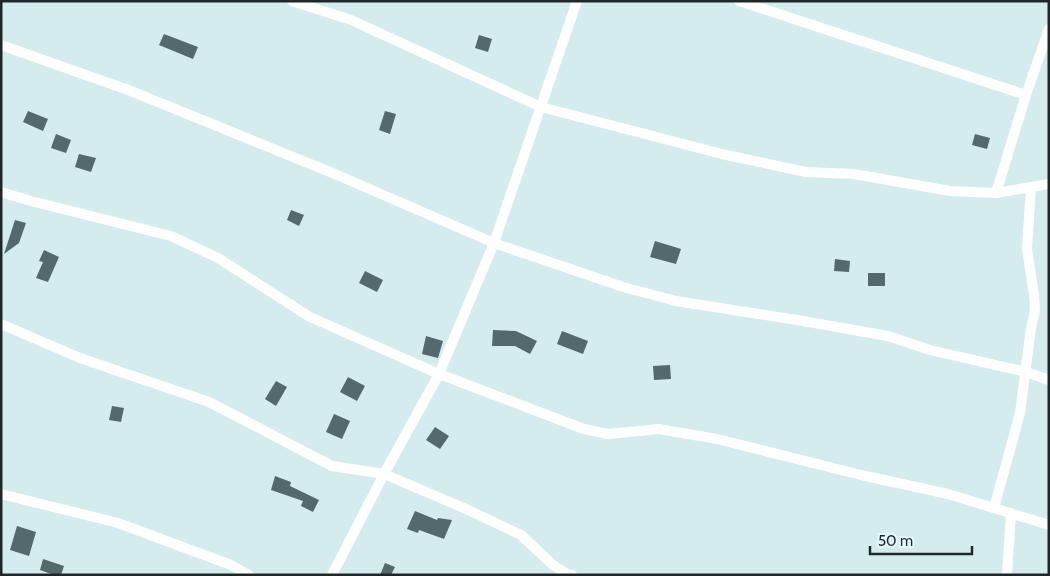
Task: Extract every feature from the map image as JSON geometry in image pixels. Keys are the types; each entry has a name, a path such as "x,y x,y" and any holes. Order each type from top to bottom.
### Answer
{"street":[{"path":"292,1 351,20 541,107 722,154 806,172 854,174 950,191 996,193 1049,184"},
{"path":"332,575 384,474 439,374 494,243 577,1"},
{"path":"739,1 1026,95"},
{"path":"996,193 1026,95 1049,29"},
{"path":"1,45 131,91 335,174 494,243 623,287 676,301 888,336 930,350 1026,372 1049,380"},
{"path":"994,508 1020,413 1035,310 1027,249 1031,187"},
{"path":"1,192 171,236 218,258 310,317 439,374 584,429 608,434 659,430 717,440 948,494 1049,525"},
{"path":"1,324 80,358 209,402 332,466 384,474 464,508 521,535 553,566 572,575"},
{"path":"1,494 118,523 231,565 249,575"},
{"path":"1007,575 1011,513"}],"building":[{"path":"164,34 198,47 193,59 159,45"},
{"path":"479,35 492,39 488,52 475,48"},
{"path":"28,111 48,119 43,131 23,122"},
{"path":"385,111 396,114 390,134 379,130"},
{"path":"56,134 71,140 66,153 51,148"},
{"path":"975,134 990,138 987,149 972,145"},
{"path":"79,154 96,158 91,172 75,167"},
{"path":"291,210 304,215 299,226 287,220"},
{"path":"15,220 26,223 19,243 4,254"},
{"path":"655,241 681,249 676,264 650,257"},
{"path":"44,250 59,257 48,282 36,278 43,262 39,261"},
{"path":"835,259 850,261 849,272 834,271"},
{"path":"365,271 383,280 377,292 359,283"},
{"path":"868,273 885,273 885,286 868,286"},
{"path":"493,330 516,331 537,341 530,354 515,346 492,346"},
{"path":"562,331 588,341 583,354 557,344"},
{"path":"426,336 443,341 438,358 422,354"},
{"path":"670,365 671,379 654,380 653,366"},
{"path":"348,377 365,386 357,401 340,392"},
{"path":"276,381 287,387 276,406 265,399"},
{"path":"112,406 124,408 121,422 109,420"},
{"path":"334,414 350,421 342,439 326,432"},
{"path":"435,427 449,436 440,449 426,440"},
{"path":"275,476 291,482 290,486 319,500 313,512 301,506 303,501 271,490"},
{"path":"415,511 437,520 438,518 452,520 444,539 419,530 418,533 407,529"},
{"path":"17,526 36,532 29,556 10,550"},
{"path":"43,559 64,566 61,575 54,575 40,570"},
{"path":"385,563 395,567 391,575 380,575"}]}
